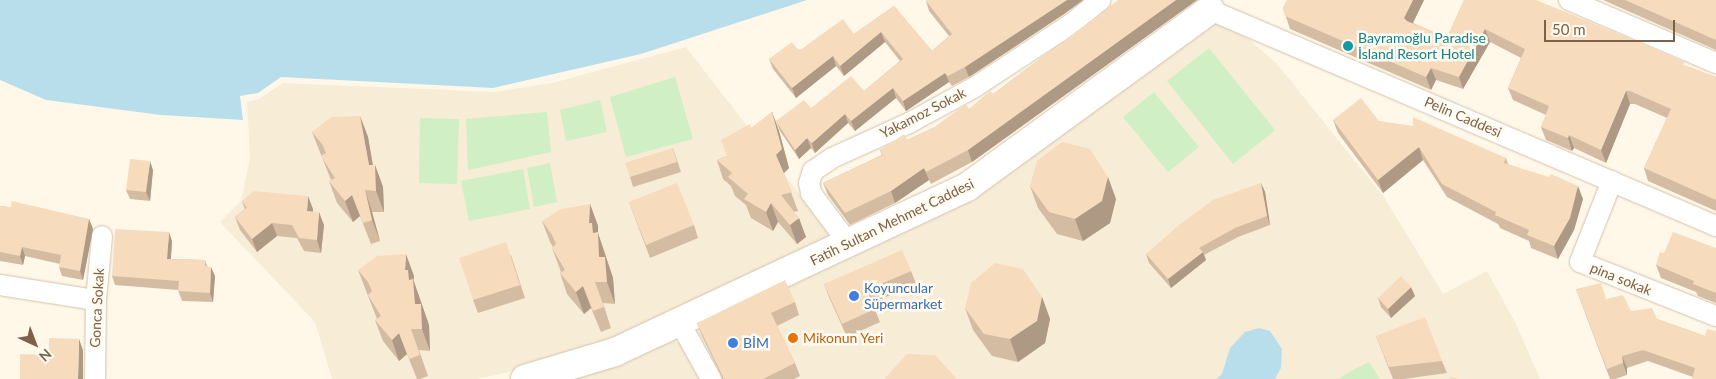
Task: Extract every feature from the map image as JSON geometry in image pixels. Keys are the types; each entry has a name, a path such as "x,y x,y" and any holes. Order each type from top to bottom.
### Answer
{"street":[{"name":"Yakamoz Sokak","path":"849,244 811,194 809,183 813,171 832,158 908,123 975,87 1071,24 1101,0"},
{"path":"1569,0 1716,63"},
{"name":"Fatih Sultan Mehmet Caddesi","path":"525,379 616,352 967,187 1217,5"},
{"name":"Pelin Caddesi","path":"1217,5 1716,226"},
{"name":"pina sokak","path":"1612,181 1580,262 1716,316"},
{"name":"Gonca Sokak","path":"95,379 96,300 102,236"},
{"path":"0,285 96,300"},
{"path":"680,323 711,379"}],"shaded area":[{"path":"1212,18 1250,40 1277,64 1384,197 1443,294 1487,271 1516,324 1540,379 1380,379 1368,363 1339,379 720,379 693,331 799,279"},
{"path":"686,47 838,244 563,360 478,379 332,379 315,322 220,222 241,201 250,158 247,102 259,99 283,83 493,92 552,83"},
{"path":"673,340 684,346 702,379 565,379"}],"green space":[{"path":"1209,48 1275,130 1233,164 1167,81"},
{"path":"675,77 693,139 626,157 610,97"},
{"path":"1154,92 1199,147 1168,172 1123,117"},
{"path":"600,100 607,132 566,141 560,110"},
{"path":"547,112 551,152 468,170 466,119"},
{"path":"420,118 459,119 457,184 419,183"},
{"path":"550,163 557,202 534,207 527,168"},
{"path":"523,169 530,209 469,221 461,181"},
{"path":"1369,362 1380,379 1338,379 1351,371"}],"water":[{"path":"0,0 807,0 641,54 493,88 281,77 258,93 240,96 243,120 161,115 46,100 0,80"},
{"path":"1259,328 1270,331 1282,349 1281,368 1275,379 1216,379 1222,374 1230,348 1245,332"}],"building":[{"path":"1067,0 965,67 948,76 945,73 903,101 893,88 851,121 845,114 812,143 807,138 795,150 776,121 804,100 811,108 851,76 864,91 903,59 881,32 840,66 833,56 792,88 769,59 792,42 799,51 843,19 854,34 894,6 932,51 952,34 926,1"},
{"path":"1119,0 1176,0 968,150 926,172 924,168 891,191 845,213 823,183 883,155 880,150 904,134 907,140 933,128 966,104 969,109 990,91 993,94"},
{"path":"1288,0 1413,0 1404,18 1447,38 1464,0 1536,0 1685,61 1683,65 1716,77 1716,200 1644,168 1671,109 1626,91 1601,150 1569,135 1568,138 1541,127 1549,106 1508,88 1525,49 1485,29 1459,77 1431,68 1426,77 1285,16 1283,8"},
{"path":"1625,0 1716,0 1716,40"},
{"path":"1361,98 1379,121 1413,126 1413,117 1506,158 1504,163 1549,177 1551,174 1578,186 1570,218 1554,246 1527,235 1529,230 1495,215 1496,212 1442,184 1419,147 1378,180 1333,120"},
{"path":"772,112 782,149 776,155 792,192 781,195 799,218 790,225 771,203 766,212 744,199 748,194 728,177 732,173 717,160 727,156 721,140 750,124 751,128"},
{"path":"360,116 369,165 375,165 376,191 365,190 372,220 363,223 352,195 345,201 329,181 335,178 321,156 326,153 322,144 312,132 331,117"},
{"path":"1062,142 1090,149 1108,177 1102,201 1075,219 1049,212 1030,186 1037,161"},
{"path":"673,148 677,162 630,177 625,163"},
{"path":"130,159 150,161 146,192 126,190"},
{"path":"677,183 694,225 646,245 629,202"},
{"path":"1261,183 1267,216 1235,228 1199,248 1203,252 1168,279 1146,254 1179,225 1213,200"},
{"path":"254,191 308,196 307,211 319,212 317,240 299,238 292,225 272,223 252,239 235,217 247,208 242,201"},
{"path":"12,201 89,219 80,271 59,267 61,255 22,247 20,256 0,252 0,206 11,207"},
{"path":"590,204 589,223 592,223 593,233 598,232 599,257 605,257 607,282 595,282 604,307 593,311 583,286 576,292 560,273 565,270 552,248 556,244 542,221 561,209"},
{"path":"115,229 169,232 167,259 205,260 205,266 211,267 210,293 178,291 179,281 112,276"},
{"path":"1673,232 1716,248 1716,293 1693,284 1694,281 1656,265 1660,252 1664,253"},
{"path":"506,242 520,285 473,300 459,258"},
{"path":"902,250 911,271 867,290 875,309 842,324 824,284"},
{"path":"406,254 405,270 408,270 409,280 413,279 415,304 421,304 422,329 411,329 420,355 409,359 399,333 392,340 375,320 381,316 368,295 372,291 368,282 358,270 377,256"},
{"path":"995,263 1023,269 1042,297 1037,321 1010,339 984,334 965,308 971,283"},
{"path":"1401,276 1411,287 1388,309 1378,298"},
{"path":"785,280 795,302 771,313 795,363 763,379 724,379 697,323"},
{"path":"1601,283 1606,299 1623,295 1631,311 1652,308 1657,319 1705,336 1707,329 1716,331 1716,379 1692,379 1695,368 1643,350 1622,356 1623,363 1607,369 1576,289"},
{"path":"1425,317 1442,361 1389,367 1376,336"},
{"path":"49,338 79,339 78,379 20,379 20,354 49,355"},
{"path":"907,354 935,355 957,379 885,379"}],"place":[{"name":"Bayramoğlu Paradise İsland Resort Hotel","path":"1348,46"},
{"name":"Koyuncular Süpermarket","path":"854,296"},
{"name":"Mikonun Yeri","path":"793,338"},
{"name":"BİM","path":"733,343"}]}
